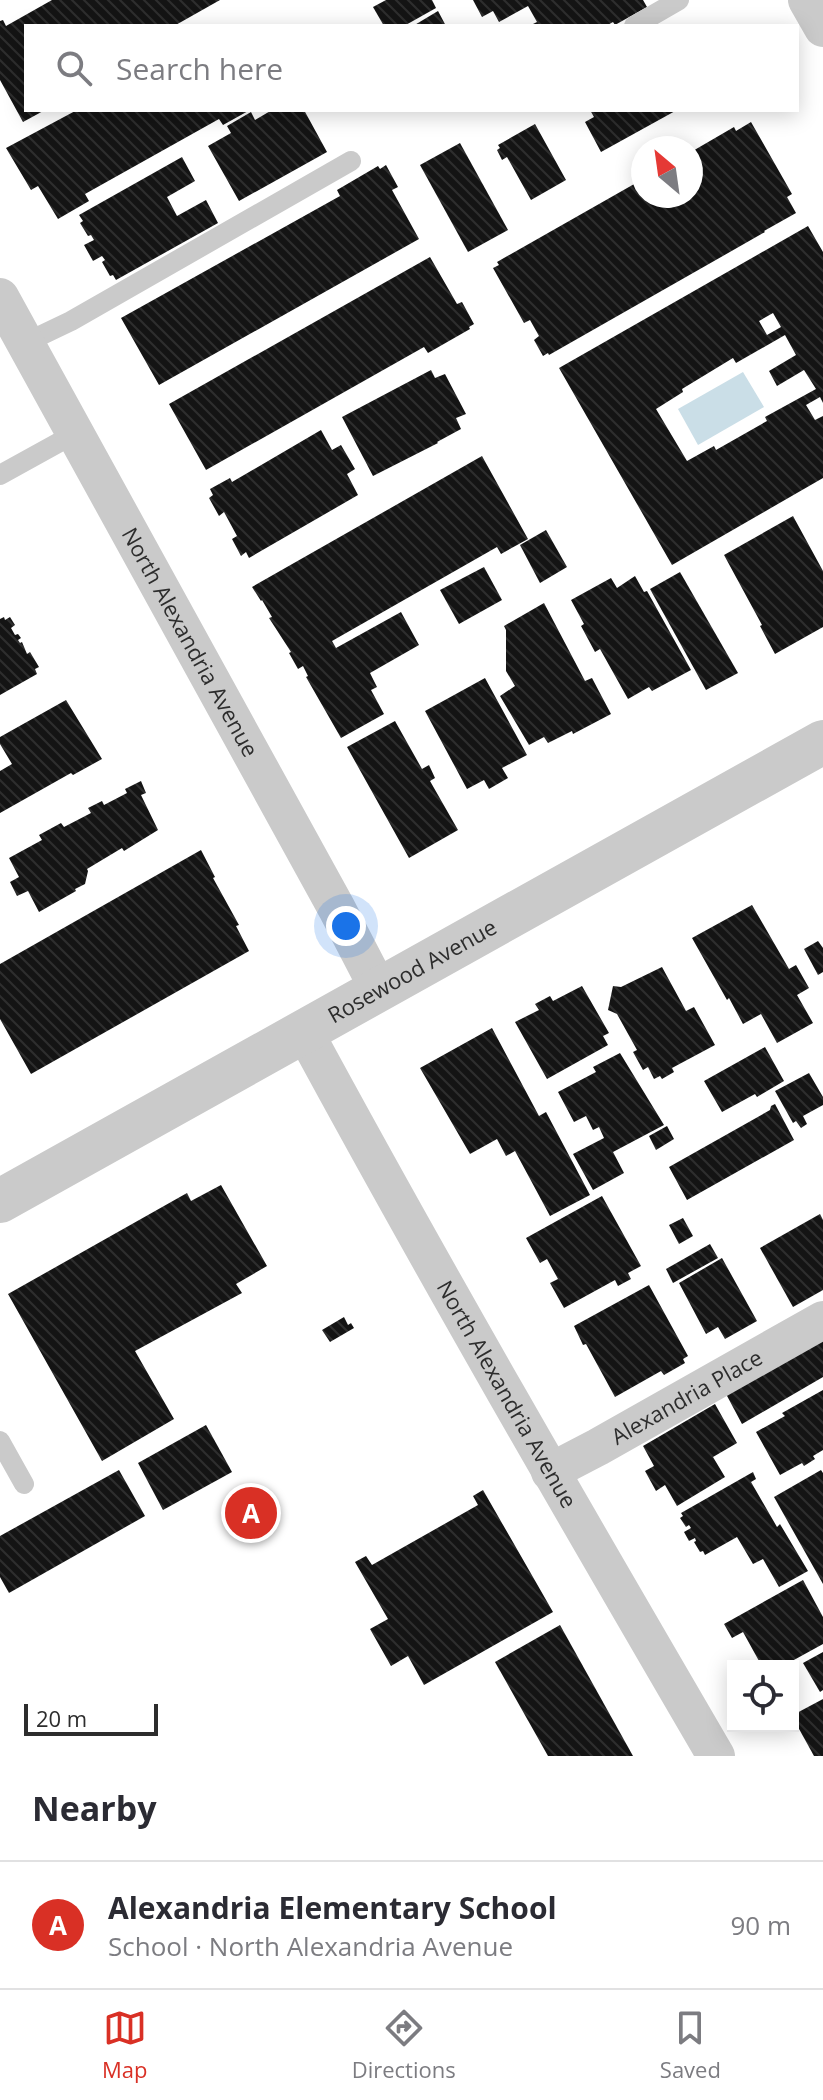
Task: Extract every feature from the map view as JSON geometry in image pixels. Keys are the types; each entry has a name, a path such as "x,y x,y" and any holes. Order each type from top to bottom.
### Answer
{"street":[{"path":"807,0 823,28"},
{"name":"North Alexandria Avenue","path":"0,297 330,895 379,990"},
{"name":"Rosewood Avenue","path":"0,1201 823,742"},
{"name":"North Alexandria Avenue","path":"304,1031 550,1472 716,1756"},
{"name":"Alexandria Place","path":"550,1472 823,1320"}],"lane":[{"path":"637,24 679,0"},
{"path":"25,343 71,321 351,161"},
{"path":"0,475 76,433"},
{"path":"0,1441 24,1484"}],"water":[{"path":"743,372 764,407 698,445 678,409"}],"building":[{"path":"52,0 220,0 178,24 24,24 24,112 41,112 23,122 0,80 0,21 3,20 6,26"},
{"path":"386,0 432,0 436,8 408,24 383,24 373,7"},
{"path":"473,0 643,0 647,7 617,24 533,24 537,22 528,6 499,22 493,11 482,17"},
{"path":"438,11 445,24 416,24"},
{"path":"73,112 246,112 223,125 219,119 85,194 89,201 58,219 38,186 31,190 6,148"},
{"path":"251,112 255,120 269,112 305,112 327,152 239,201 208,146 231,133 227,126"},
{"path":"591,112 673,112 601,152 585,122 594,117"},
{"path":"751,122 792,194 787,197 796,213 543,356 534,340 539,336 530,320 524,323 493,268 499,265 497,262 631,186 631,208 703,208 703,145 734,127 736,131"},
{"path":"535,124 566,180 531,200 507,157 502,160 497,150 500,148 498,145"},
{"path":"460,143 508,230 468,252 420,165"},
{"path":"182,157 195,181 167,197 177,216 206,200 218,223 116,280 113,275 110,276 102,256 93,261 84,245 94,240 80,223 83,221 79,215"},
{"path":"386,165 398,187 392,190 419,239 159,385 121,318 340,196 337,190 378,166 380,169"},
{"path":"808,226 823,252 823,403 820,397 806,405 815,420 823,416 823,478 672,565 559,368","holes":["773,313 781,327 767,335 759,321","785,335 796,355 769,371 777,386 804,370 816,389 765,417 767,421 716,450 714,446 687,461 656,409 733,358 736,363"]},
{"path":"430,257 457,304 462,302 474,324 470,329 428,353 424,347 206,470 169,404"},
{"path":"431,370 435,378 445,374 466,414 456,418 461,429 373,476 342,417"},
{"path":"321,430 332,450 341,445 355,469 347,474 358,495 249,558 246,552 241,556 232,539 237,536 224,512 219,516 209,498 213,495 210,489 230,478 232,482"},
{"path":"482,456 528,539 501,554 497,547 332,641 336,648 401,612 419,645 370,673 377,687 371,690 384,714 341,738 306,677 303,666 298,669 269,618 272,617 252,587"},
{"path":"793,516 823,571 823,627 775,654 724,555"},
{"path":"546,530 567,567 540,583 520,545"},
{"path":"484,567 502,600 459,624 440,590"},
{"path":"680,572 738,673 706,690 650,589"},
{"path":"635,576 644,592 647,591 691,670 652,691 649,687 628,699 600,649 595,652 571,600 611,578 617,588"},
{"path":"544,603 585,681 592,678 611,714 573,734 572,731 548,743 544,737 529,745 500,696 515,686 506,671 504,626"},
{"path":"4,617 5,620 10,617 15,625 11,628 15,635 21,638 18,640 39,667 35,669 37,674 0,695 0,619"},
{"path":"485,678 527,755 502,768 508,778 489,789 484,780 467,789 425,711"},
{"path":"66,700 102,759 0,813 0,771 12,764 0,744 0,737"},
{"path":"395,721 422,769 429,765 435,778 430,781 458,830 409,858 347,747"},
{"path":"141,781 146,793 141,795 158,830 87,869 85,884 39,912 28,891 17,896 10,882 19,877 9,858 42,840 39,835 61,823 64,827 91,813 88,808 102,801 104,805 127,793 125,789"},
{"path":"201,850 249,951 31,1074 0,1019 0,964"},
{"path":"752,905 789,969 796,965 809,988 797,995 813,1023 777,1043 761,1014 743,1024 692,938"},
{"path":"818,941 823,948 823,972 818,975 804,949"},
{"path":"662,967 686,1011 694,1007 715,1045 672,1068 674,1072 662,1079 660,1076 654,1079 648,1067 643,1070 633,1052 637,1050 617,1014 608,1010 613,986 621,987"},
{"path":"582,986 609,1033 603,1036 608,1045 547,1079 515,1022 539,1010 535,1004 550,996 553,1001"},
{"path":"492,1028 539,1116 546,1112 590,1195 550,1216 515,1151 506,1156 497,1139 470,1154 420,1068"},
{"path":"765,1047 784,1081 722,1112 704,1081"},
{"path":"620,1053 664,1125 613,1152 624,1173 593,1190 573,1154 604,1138 599,1127 593,1130 586,1116 574,1122 558,1092 596,1072 593,1067"},
{"path":"809,1073 823,1097 823,1105 803,1116 807,1124 801,1128 796,1121 793,1123 775,1091"},
{"path":"775,1104 794,1140 687,1200 669,1167 770,1110"},
{"path":"667,1126 674,1139 656,1150 649,1136"},
{"path":"221,1185 267,1266 236,1284 242,1293 135,1351 174,1419 102,1461 8,1294 187,1193 191,1201"},
{"path":"602,1196 641,1266 628,1273 631,1279 618,1286 615,1280 564,1308 550,1283 558,1279 547,1259 540,1263 526,1238"},
{"path":"820,1214 823,1220 823,1290 793,1307 760,1248"},
{"path":"683,1218 693,1236 679,1244 669,1225"},
{"path":"710,1244 718,1258 673,1283 666,1269"},
{"path":"722,1258 757,1321 725,1339 718,1327 706,1334 679,1283"},
{"path":"649,1285 688,1356 683,1359 685,1363 664,1375 661,1371 615,1397 574,1326"},
{"path":"344,1317 348,1325 351,1323 354,1328 330,1342 322,1330"},
{"path":"823,1340 823,1377 742,1424 726,1394"},
{"path":"823,1390 823,1450 804,1466 802,1463 780,1475 756,1432"},
{"path":"715,1404 737,1443 713,1457 725,1477 677,1506 665,1485 656,1491 645,1471 654,1466 643,1446"},
{"path":"206,1425 232,1472 163,1510 138,1463"},
{"path":"119,1470 145,1516 9,1593 0,1577 0,1536"},
{"path":"821,1470 823,1473 823,1584 774,1497"},
{"path":"753,1472 756,1479 751,1482 808,1571 779,1587 763,1559 753,1564 737,1537 705,1555 694,1542 695,1538 689,1541 684,1532 691,1528 689,1525 686,1527 680,1518 683,1516 681,1513"},
{"path":"483,1490 553,1612 424,1685 408,1656 391,1666 370,1629 388,1619 355,1562 366,1556 372,1565 478,1505 473,1496"},
{"path":"803,1580 823,1617 823,1644 794,1660 758,1660 743,1632 732,1638 724,1624"},
{"path":"560,1625 633,1756 548,1756 495,1662"},
{"path":"823,1652 823,1690 820,1692 803,1663"},
{"path":"823,1699 823,1756 814,1756 799,1729 799,1712"}],"place":[{"name":"Alexandria Elementary School","path":"251,1513"}]}
